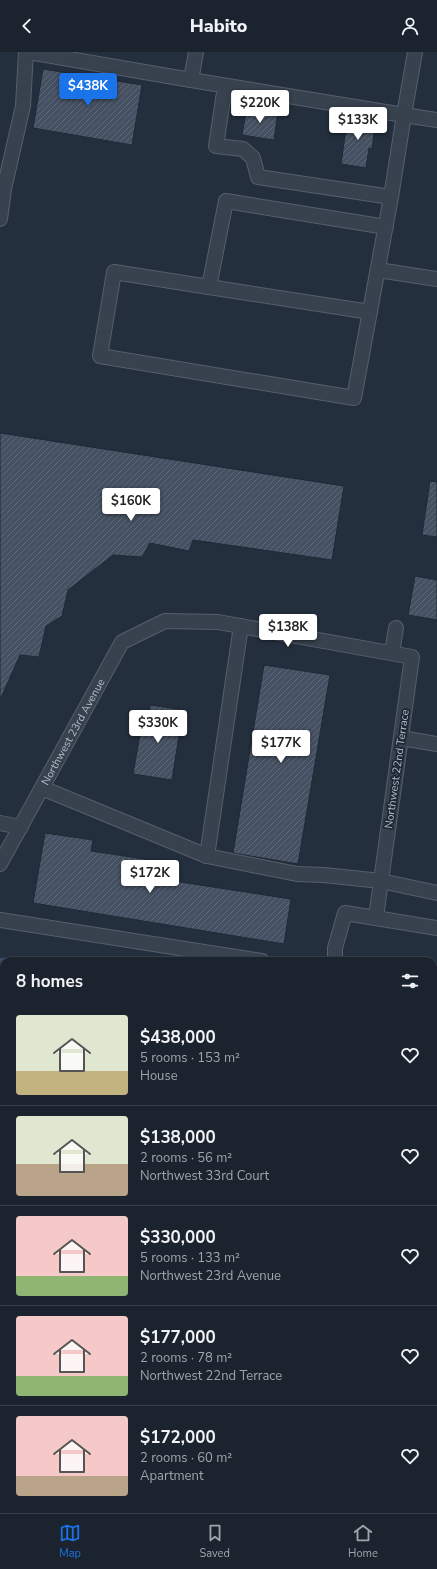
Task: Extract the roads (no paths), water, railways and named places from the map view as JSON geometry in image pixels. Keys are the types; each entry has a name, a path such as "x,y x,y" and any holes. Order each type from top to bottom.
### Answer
{"street":[{"path":"0,219 4,189 23,106 26,52"},
{"path":"30,52 225,86 437,120"},
{"path":"191,80 196,52"},
{"path":"370,312 114,272 100,356 354,398 386,227 415,52"},
{"path":"225,86 216,146 243,149 253,158 258,178 391,197"},
{"path":"209,286 226,201 386,227"},
{"path":"378,270 437,279"},
{"name":"Northwest 23rd Avenue","path":"0,864 122,642 165,621 218,622 241,626"},
{"path":"207,856 241,626 392,653 396,628"},
{"name":"Northwest 22nd Terrace","path":"376,917 412,656 392,653"},
{"path":"401,738 437,744"},
{"path":"42,788 207,856 297,874 324,875 381,881 437,893"},
{"path":"0,823 21,827"},
{"path":"336,957 335,948 346,913 437,928"},
{"path":"0,920 236,957"}]}
